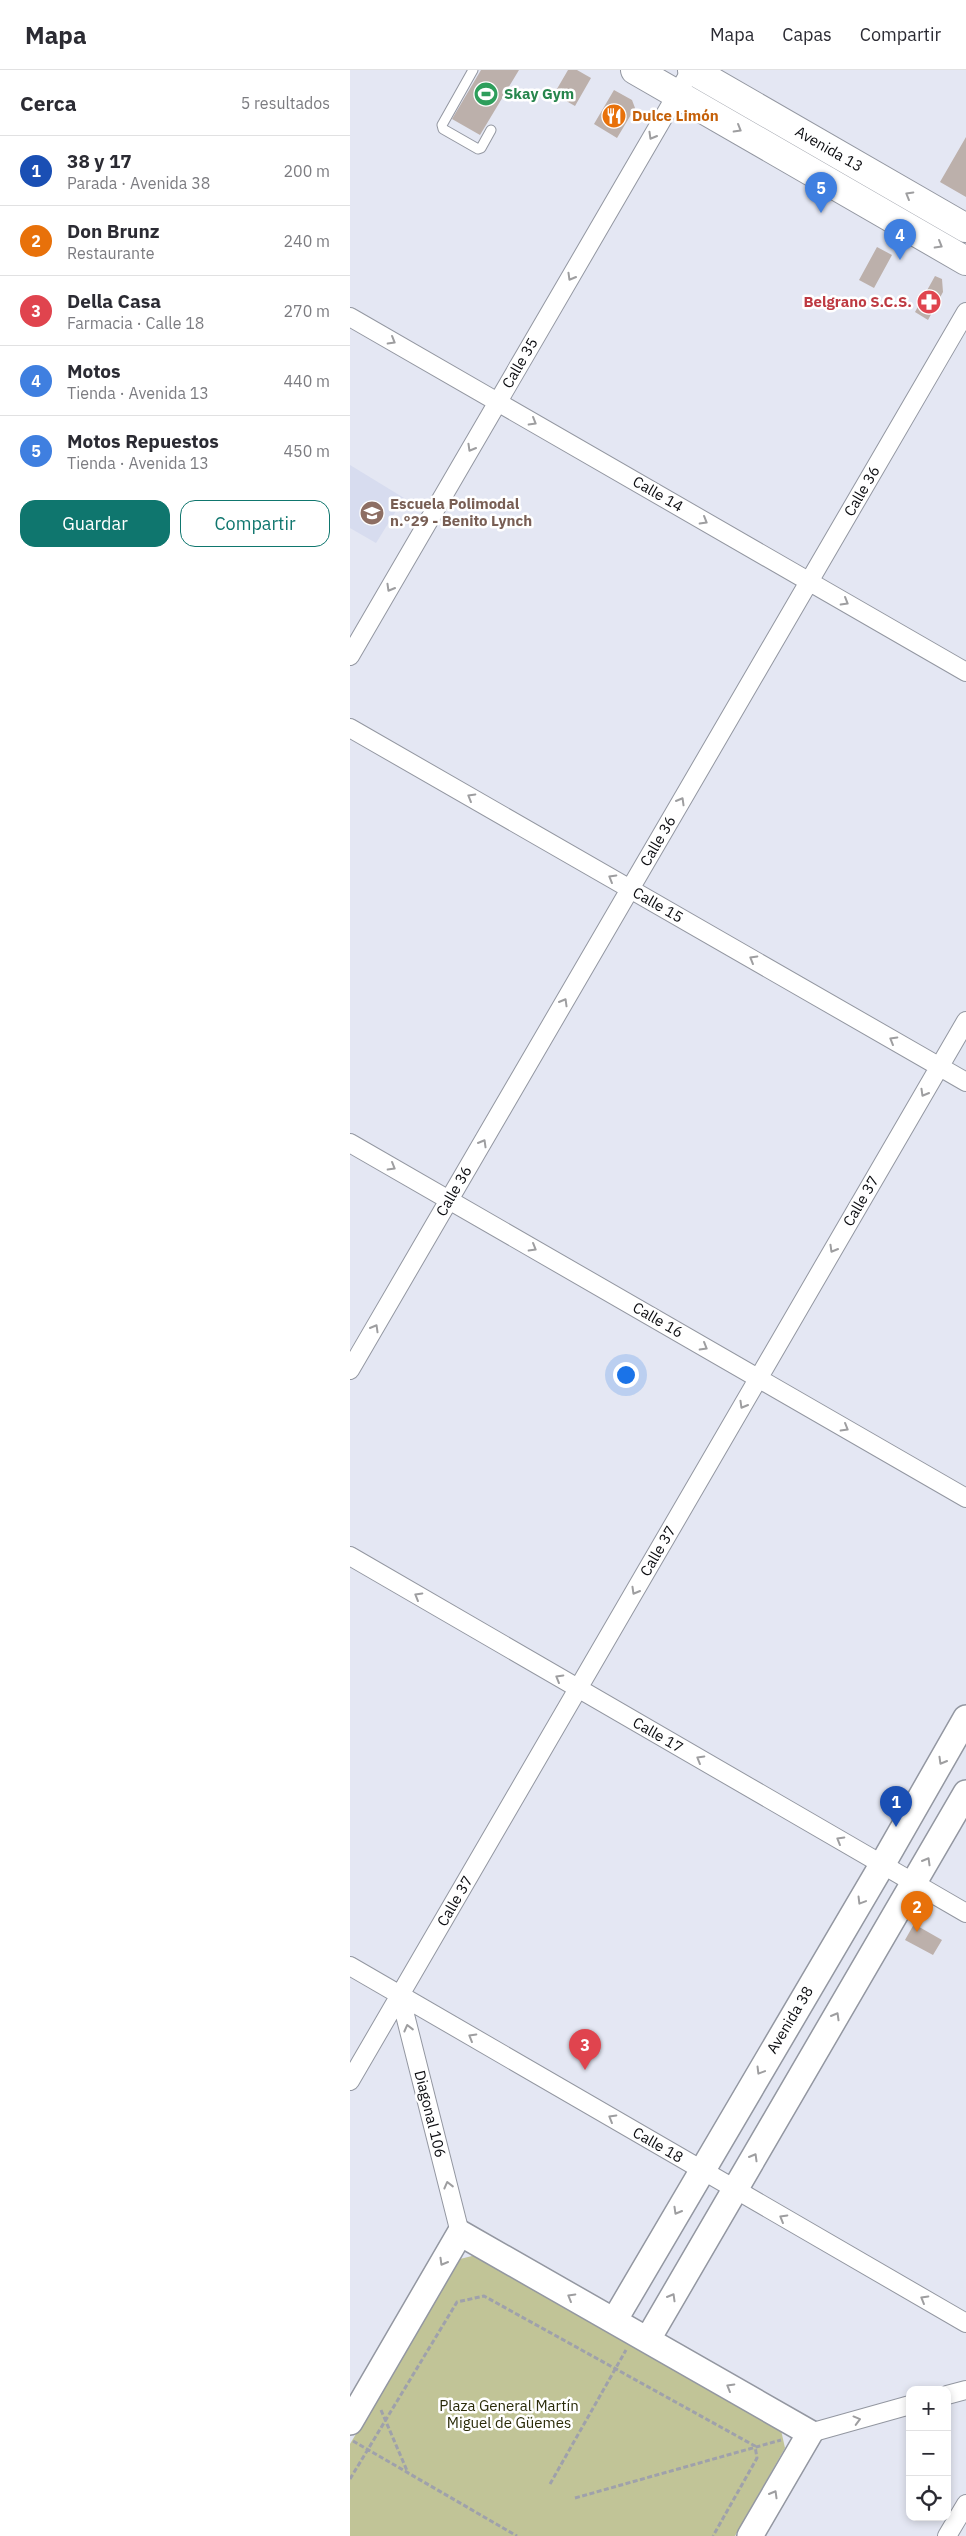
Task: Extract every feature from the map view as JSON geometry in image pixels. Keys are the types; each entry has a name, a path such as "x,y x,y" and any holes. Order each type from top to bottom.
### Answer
{"main road":[{"name":"Avenida 13","path":"635,70 966,261"},
{"name":"Avenida 13","path":"691,70 966,228"},
{"name":"Avenida 38","path":"614,2321 701,2170 882,1865 966,1718"},
{"path":"642,2336 735,2190 966,1793"},
{"path":"350,2425 359,2385 460,2233 810,2433 750,2536"}],"street":[{"name":"Calle 35","path":"350,656 691,70"},
{"name":"Calle 36","path":"350,1370 966,312"},
{"name":"Calle 14","path":"350,317 966,672"},
{"name":"Calle 15","path":"350,728 966,1082"},
{"name":"Calle 37","path":"350,2081 966,1021"},
{"name":"Calle 16","path":"350,1143 966,1498"},
{"name":"Calle 17","path":"350,1556 966,1913"},
{"name":"Calle 18","path":"350,1966 966,2323"},
{"name":"Diagonal 106","path":"400,1995 460,2233"},
{"path":"951,2394 966,2390"},
{"path":"810,2433 906,2407"},
{"path":"947,2536 966,2504"}],"lane":[{"path":"473,70 442,125 443,129 478,149 481,148 492,130"}],"path":[{"path":"350,2479 457,2302 484,2296 614,2370 755,2446"},
{"path":"550,2484 614,2370 642,2336"},
{"path":"359,2385 386,2418 408,2473"},
{"path":"350,2425 367,2450 517,2536"},
{"path":"575,2498 755,2446 810,2433"},
{"path":"713,2536 757,2458 755,2446"}],"shaded area":[{"name":"Escuela Polimodal n.°29 - Benito Lynch","path":"350,465 404,498 376,543 350,528"}],"green space":[{"name":"Plaza General Martín Miguel de Güemes","path":"476,2255 781,2430 785,2448 735,2536 350,2536 350,2444 460,2259"}],"building":[{"name":"Skay Gym","path":"481,70 519,70 480,135 452,119"},
{"path":"568,70 577,70 591,78 575,106 554,94"},
{"name":"Dulce Limón","path":"614,90 632,100 635,108 617,138 594,124"},
{"path":"966,137 966,197 940,182"},
{"path":"877,247 892,255 874,288 859,280"},
{"name":"Belgrano S.C.S.","path":"935,276 942,279 943,292 928,320 915,312"},
{"path":"914,1924 942,1940 933,1955 905,1940"}],"place":[{"name":"Skay Gym","path":"486,94"},
{"name":"Dulce Limón","path":"614,116"},
{"name":"Motos Repuestos","path":"821,213"},
{"name":"Motos","path":"900,260"},
{"name":"Belgrano S.C.S.","path":"929,302"},
{"name":"Escuela Polimodal n.°29 - Benito Lynch","path":"372,513"},
{"name":"38 y 17","path":"896,1827"},
{"name":"Don Brunz","path":"917,1932"},
{"name":"Della Casa","path":"585,2070"}]}
